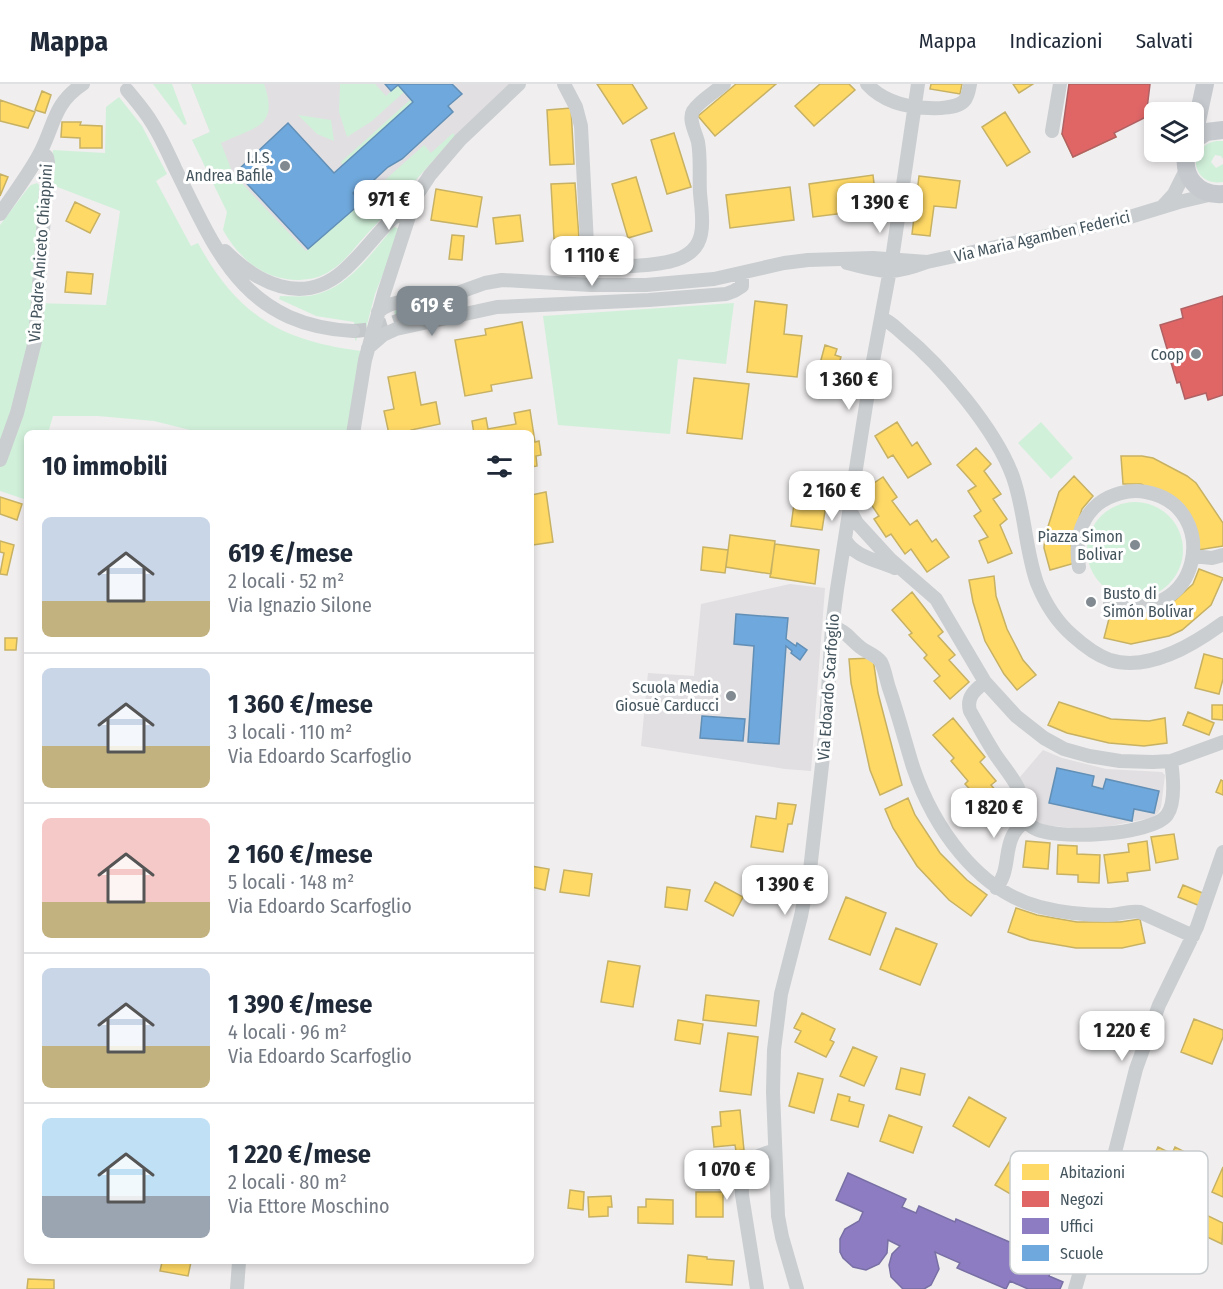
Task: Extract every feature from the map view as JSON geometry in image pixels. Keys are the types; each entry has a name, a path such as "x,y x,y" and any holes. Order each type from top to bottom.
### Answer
{"main road":[{"path":"1201,102 1205,84"},
{"path":"1204,133 1223,130"},
{"path":"1186,162 1186,170 1194,185 1209,193 1220,194"}],"street":[{"path":"0,214 41,151 60,106 83,84"},
{"path":"354,430 360,381 378,312 405,235 410,213 422,186 467,132 519,84"},
{"path":"564,84 576,107 581,126 587,244 599,262 619,267 679,259 691,252 699,242 702,228 699,151 692,116 695,108 724,84"},
{"path":"867,84 886,98 915,108 948,108 960,104 967,97 970,84"},
{"name":"Via Edoardo Scarfoglio","path":"797,1289 780,1226 775,1151 774,1050 781,994 810,870 825,739 832,627 841,559 891,266 918,84"},
{"path":"1052,131 1060,84"},
{"path":"127,90 157,132 207,232 230,270 246,288 261,300 304,322 353,330"},
{"name":"Via Padre Aniceto Chiappini","path":"0,460 17,413 36,328 48,162 47,157 41,151"},
{"name":"Via Maria Agamben Federici","path":"1156,209 1169,200 1186,170"},
{"name":"Via Maria Agamben Federici","path":"891,266 904,271 927,262 1120,220 1188,200 1220,194"},
{"path":"207,232 236,262 254,276 278,286 304,288 325,283 338,276 393,218 410,213"},
{"path":"449,296 485,283 502,280 626,286 704,280 797,261 833,260 891,266"},
{"path":"368,348 383,335 396,329 461,314 514,306 726,294 742,286 742,274"},
{"path":"386,286 388,294 399,301"},
{"path":"378,312 388,304 399,301 414,302 461,314"},
{"path":"378,312 384,322 396,329"},
{"path":"881,318 892,324 939,368 965,399 1001,452 1020,500 1037,581 1055,617 1076,639 1109,660 1139,662 1183,648 1223,623"},
{"path":"1079,567 1080,530 1090,512 1097,505 1114,495 1143,491 1162,496 1177,508 1191,531 1193,556 1191,568 1182,585 1160,602 1142,607 1133,608 1110,603"},
{"path":"850,510 855,520 902,571 936,599 985,682 1030,728 1044,738 1064,749 1120,761 1171,761 1223,742"},
{"path":"869,536 854,528 845,535 850,548 902,571"},
{"path":"841,559 848,554 860,554"},
{"path":"1193,556 1212,558 1223,555"},
{"path":"832,627 843,630 858,645 874,654 881,662 913,765 925,795 957,848 996,888 1016,899 1052,910 1096,915 1140,912 1193,936"},
{"path":"985,682 971,695 969,708 995,754 1018,788 1026,821 1043,833 1102,834 1156,824 1165,818 1171,806 1173,779 1171,761"},
{"path":"996,888 1003,879 1015,830 1026,821"},
{"path":"1115,1151 1136,1069 1159,1005 1193,936 1223,852"},
{"path":"757,1289 742,1195 742,1182 745,1167 752,1158 775,1151"},
{"path":"237,1289 239,1264"},
{"path":"1074,1289 1078,1274"}],"shaded area":[{"path":"191,84 513,84 455,136 336,267 318,277 192,140 210,132"},
{"name":"Scuola Media Giosuè Carducci","path":"790,584 825,588 811,771 785,769 641,746 648,673 694,676 701,604"},
{"path":"1043,750 1062,758 1106,769 1162,772 1165,775 1161,807 1158,813 1151,818 1106,827 1075,828 1040,825 1028,814 1026,789 1020,777"}],"green space":[{"path":"153,84 172,84 187,124 184,125"},
{"path":"191,84 264,84 269,110 266,118 253,129 221,143 233,174 306,251 424,145 431,153 453,133 455,136 340,264 313,278 295,280 283,278 261,271 252,265 236,249 223,230 227,212 192,140 210,132"},
{"path":"340,84 375,84 386,96 398,85 404,92 372,121 347,137 339,112"},
{"path":"119,97 142,126 167,174 156,181 191,246 198,243 229,289 246,306 264,320 307,340 361,351 348,430 190,430 154,421 98,416 53,416 49,430 24,430 24,499 0,491 0,225 28,188 37,183 40,186 34,303 106,305 120,211 52,185 53,150 105,153 106,107"},
{"path":"411,99 413,102 343,165 341,162"},
{"path":"298,115 331,120 334,141 317,134"},
{"path":"1223,141 1223,159 1215,155 1211,162 1216,168 1223,164 1223,182 1204,179 1199,173 1196,162 1204,162 1206,145"},
{"path":"394,227 401,229 375,294 365,332 359,331 356,341 354,322 316,316 279,299 280,296 308,296 322,293 335,287 357,270"},
{"path":"734,303 726,364 678,359 670,434 558,425 543,316"},
{"path":"399,306 437,312 437,317 399,322 394,312"},
{"path":"1041,422 1073,458 1051,479 1018,443"},
{"name":"Piazza Simon Bolivar","path":"1135,502 1153,506 1169,516 1179,532 1183,550 1179,568 1169,584 1153,594 1135,598 1117,594 1101,584 1091,568 1087,550 1091,532 1101,516 1117,506"}],"building: Abitazioni":[{"path":"597,84 632,84 647,108 623,124"},
{"path":"736,84 776,84 715,136 698,116"},
{"path":"820,84 849,84 855,90 814,126 795,106"},
{"path":"931,84 962,84 960,94 930,89"},
{"path":"1013,84 1033,84 1019,93"},
{"path":"1069,84 1138,84 1135,100 1069,87"},
{"path":"42,91 51,95 45,113 35,110"},
{"path":"0,100 35,112 28,128 0,121"},
{"path":"571,108 574,164 550,165 547,110"},
{"path":"1095,110 1099,117 1105,115 1116,137 1073,157 1062,134 1068,132 1065,125"},
{"path":"1005,112 1030,152 1007,166 982,127"},
{"path":"62,122 81,122 80,125 102,126 102,148 80,148 80,138 61,137"},
{"path":"674,133 691,187 667,194 651,140"},
{"path":"0,174 8,177 0,196"},
{"path":"873,175 877,209 813,217 809,184"},
{"path":"919,176 960,181 956,208 934,206 930,236 912,234"},
{"path":"636,177 652,231 628,238 612,184"},
{"path":"575,183 579,238 554,239 551,184"},
{"path":"790,187 794,220 730,228 726,195"},
{"path":"436,189 482,197 477,227 431,220"},
{"path":"75,202 100,214 90,233 66,221"},
{"path":"520,215 523,241 496,244 493,218"},
{"path":"452,235 464,236 462,260 449,259"},
{"path":"67,272 93,274 91,294 65,292"},
{"path":"755,301 787,305 784,334 802,336 797,377 747,372"},
{"path":"522,322 532,378 491,385 492,391 465,396 455,340 486,335 485,329"},
{"path":"825,345 837,349 835,355 841,357 835,376 818,371"},
{"path":"415,372 421,405 436,402 440,424 411,430 388,430 384,411 394,409 388,377"},
{"path":"694,378 749,384 742,439 687,433"},
{"path":"530,410 533,430 473,430 472,421 486,418 488,429 516,424 514,413"},
{"path":"897,422 912,446 917,442 931,464 908,478 893,455 888,458 875,436"},
{"path":"534,436 535,442 539,441 541,455 536,456 537,466 534,466"},
{"path":"976,448 991,464 984,471 1001,494 993,499 1007,519 1000,525 1012,553 988,563 979,541 988,537 974,516 981,511 968,491 976,486 957,465"},
{"path":"1121,456 1153,458 1196,483 1223,523 1223,546 1198,550 1174,501 1141,484 1123,484"},
{"path":"1074,476 1093,496 1082,509 1071,544 1075,563 1050,570 1044,548 1045,536 1059,492"},
{"path":"883,477 897,497 892,501 910,525 917,520 932,542 936,539 949,557 927,572 911,549 905,554 891,534 886,537 874,519 879,516 862,491"},
{"path":"797,482 829,486 822,530 791,526"},
{"path":"546,492 553,542 534,545 534,494"},
{"path":"0,497 22,504 17,520 0,514"},
{"path":"730,535 775,541 771,574 726,567"},
{"path":"0,541 14,545 7,575 0,574 4,553 0,552"},
{"path":"775,544 819,550 815,584 770,577"},
{"path":"703,547 728,550 725,573 701,570"},
{"path":"1199,569 1223,578 1211,605 1182,630 1169,636 1131,644 1104,638 1111,611 1130,616 1165,609 1193,584"},
{"path":"994,576 996,596 1007,629 1023,660 1036,675 1017,690 1004,674 985,641 973,602 969,580"},
{"path":"912,592 943,632 938,636 955,655 949,660 969,682 950,699 934,681 940,676 924,658 927,655 909,635 912,633 892,610"},
{"path":"5,638 17,638 16,650 5,650"},
{"path":"1204,654 1223,659 1223,679 1219,694 1195,688"},
{"path":"873,658 878,693 902,785 880,795 870,770 851,683 849,659"},
{"path":"1059,702 1111,719 1149,721 1165,718 1167,743 1144,746 1109,743 1067,733 1048,725"},
{"path":"1212,705 1223,705 1223,720 1212,719"},
{"path":"1188,712 1214,723 1209,735 1183,725"},
{"path":"953,718 985,757 980,762 996,781 991,785 1011,808 992,825 975,807 981,801 965,784 968,781 951,761 954,758 933,735"},
{"path":"1221,780 1223,781 1223,795 1216,792"},
{"path":"908,798 915,815 940,853 967,880 987,895 971,916 949,900 917,866 893,828 885,809"},
{"path":"778,803 796,805 792,824 788,824 783,852 751,847 756,816 776,819"},
{"path":"1174,834 1178,859 1156,863 1151,837"},
{"path":"1026,841 1050,843 1048,869 1023,867"},
{"path":"1147,841 1150,870 1127,873 1128,881 1108,883 1104,855 1129,852 1128,844"},
{"path":"1058,845 1077,846 1077,854 1100,855 1099,883 1078,882 1078,875 1057,874"},
{"path":"534,866 549,869 545,890 534,888"},
{"path":"564,870 592,874 589,896 560,892"},
{"path":"715,882 743,897 733,916 705,901"},
{"path":"1183,885 1205,894 1200,906 1178,897"},
{"path":"667,887 690,890 687,910 665,907"},
{"path":"846,897 886,913 870,955 829,939"},
{"path":"1016,908 1037,915 1077,922 1120,922 1140,919 1145,943 1122,948 1076,948 1030,940 1008,932"},
{"path":"896,928 937,944 920,985 880,969"},
{"path":"608,961 640,966 633,1007 601,1002"},
{"path":"706,995 759,1001 756,1026 703,1020"},
{"path":"802,1013 835,1029 830,1040 834,1042 826,1057 795,1042 801,1031 794,1028"},
{"path":"1194,1019 1223,1030 1223,1037 1212,1064 1181,1052"},
{"path":"678,1020 703,1024 700,1044 675,1040"},
{"path":"728,1033 758,1037 751,1095 720,1091"},
{"path":"853,1047 877,1057 864,1086 840,1076"},
{"path":"901,1068 925,1074 920,1095 896,1089"},
{"path":"798,1073 823,1079 814,1113 789,1106"},
{"path":"838,1094 850,1097 849,1101 864,1105 858,1127 831,1120"},
{"path":"969,1097 1006,1118 989,1147 953,1126"},
{"path":"740,1110 744,1150 736,1151 735,1145 714,1147 712,1127 721,1126 720,1112"},
{"path":"889,1115 922,1127 913,1153 880,1141"},
{"path":"1010,1161 1010,1194 995,1185"},
{"path":"1223,1167 1223,1197 1212,1192"},
{"path":"570,1190 584,1192 583,1210 568,1208"},
{"path":"696,1192 723,1192 723,1217 696,1217"},
{"path":"611,1196 612,1207 608,1207 608,1216 589,1217 588,1197"},
{"path":"646,1199 673,1200 673,1224 638,1223 638,1207 646,1207"},
{"path":"1208,1216 1223,1223 1222,1244 1208,1237"},
{"path":"688,1255 734,1261 732,1285 686,1282"},
{"path":"162,1264 191,1264 188,1276 160,1271"},
{"path":"28,1279 54,1280 54,1289 27,1289"}],"building: Negozi":[{"path":"1069,84 1150,84 1148,102 1144,102 1144,118 1114,133 1116,137 1073,157 1062,134"},
{"name":"Coop","path":"1223,296 1223,395 1208,400 1206,393 1185,399 1180,382 1177,383 1160,325 1183,318 1181,309"}],"building: Uffici":[{"path":"848,1173 906,1199 902,1207 916,1213 919,1206 1010,1242 1010,1274 1050,1274 1049,1276 1063,1282 1060,1289 1028,1289 1010,1281 1006,1289 957,1268 960,1263 935,1252 939,1269 931,1285 924,1289 903,1289 891,1277 889,1265 892,1254 900,1246 888,1240 887,1253 879,1264 866,1270 853,1267 843,1258 840,1252 840,1239 845,1229 859,1221 863,1212 836,1200"}],"building: Scuole":[{"name":"I.I.S. Andrea Bafile","path":"385,84 452,84 462,94 448,106 453,112 402,159 388,167 362,191 356,190 353,193 361,203 308,249 236,172 288,123 334,173 413,102 398,85 391,91"},
{"path":"736,614 788,618 786,639 807,650 800,660 786,646 779,744 748,742 754,646 734,644"},
{"path":"702,716 745,719 743,741 700,738"},
{"path":"1057,768 1094,776 1092,786 1103,789 1106,779 1159,791 1154,813 1134,809 1132,821 1049,803"}],"tunnel":[{"path":"353,331 391,323 449,296"}],"place":[{"name":"I.I.S. Andrea Bafile","path":"285,166"},
{"name":"Coop","path":"1196,354"},
{"name":"Piazza Simon Bolivar","path":"1135,545"},
{"name":"Busto di Simón Bolívar","path":"1091,602"},
{"name":"Scuola Media Giosuè Carducci","path":"731,696"}]}
